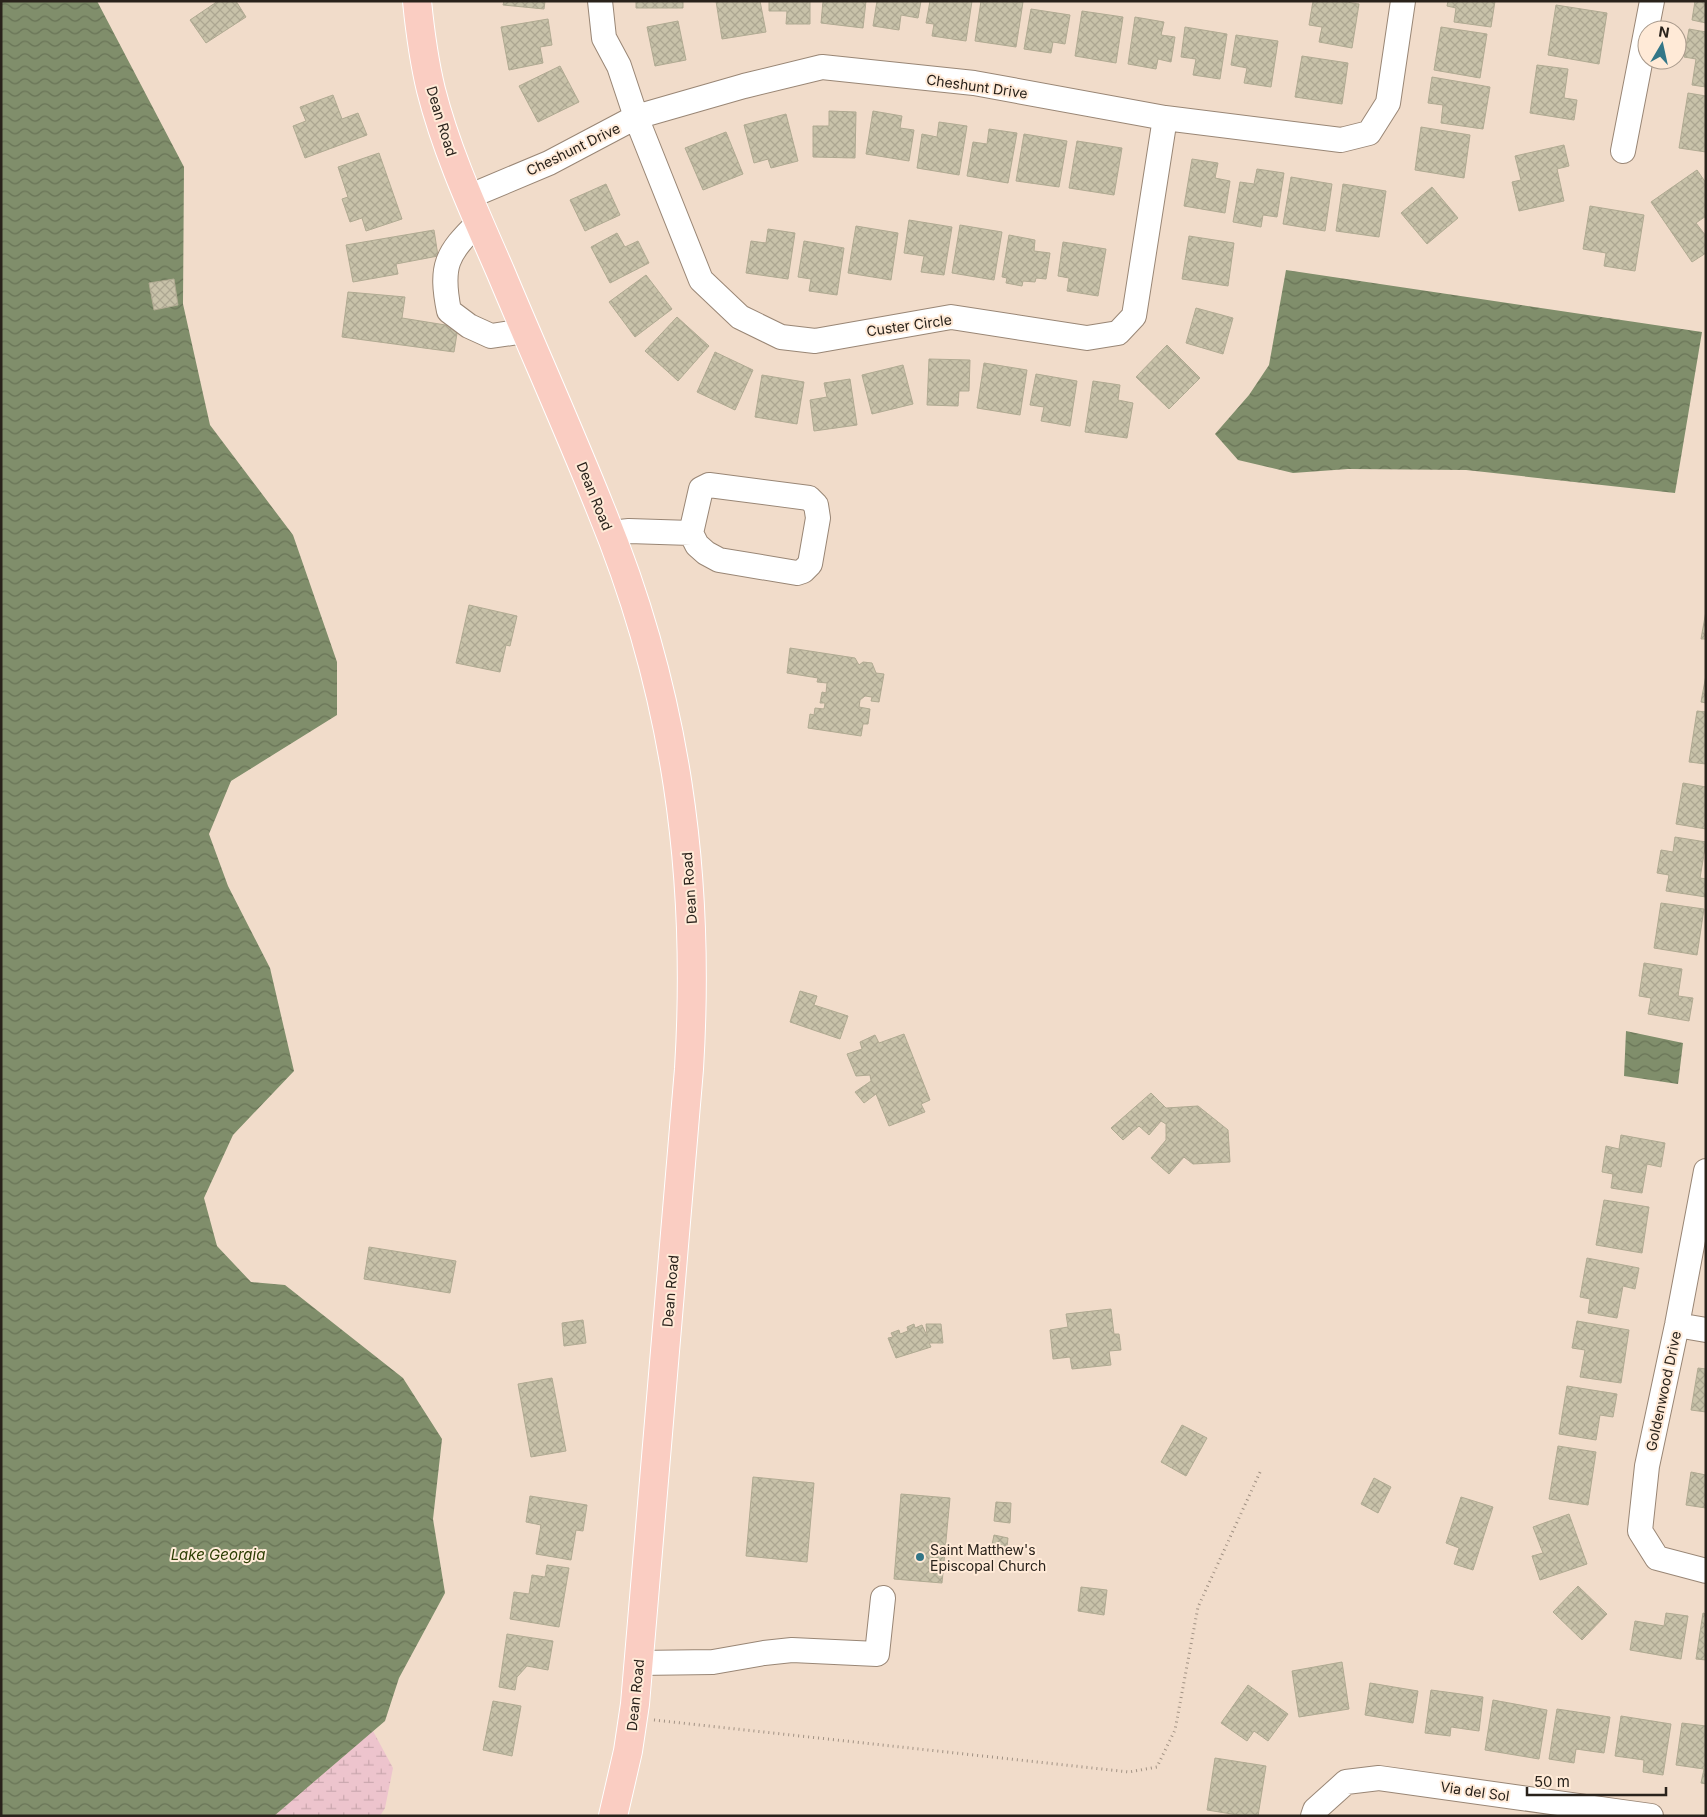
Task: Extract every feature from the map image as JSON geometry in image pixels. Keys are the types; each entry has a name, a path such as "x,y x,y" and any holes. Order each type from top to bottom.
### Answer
{"main road":[{"name":"Dean Road","path":"417,1 423,52 431,90 451,154 627,576 646,637 670,735 686,845 693,946 693,1007 689,1069 633,1718 624,1771 613,1816"}],"street":[{"name":"Custer Circle","path":"600,1 604,38 618,66 636,118 701,280 740,316 781,337 815,341 951,317 1087,338 1118,333 1134,316 1165,118"},
{"name":"Cheshunt Drive","path":"468,197 548,163 636,118 744,86 822,67 974,83 1165,118 1341,140 1369,133 1388,103 1403,1"},
{"path":"1623,151 1652,1"},
{"path":"479,222 459,242 448,260 444,288 449,312 469,326 491,336 525,331"},
{"path":"709,485 809,498 816,505 818,518 810,564 803,571 797,572 720,560 706,553 697,545 691,533 701,489 709,485"},
{"path":"610,533 629,531 691,533"},
{"name":"Goldenwood Drive","path":"1706,1171 1677,1325 1647,1466 1640,1531 1657,1558 1706,1571"},
{"path":"1677,1325 1706,1330"},
{"path":"638,1663 713,1662 792,1650 877,1654 883,1598"},
{"name":"Via del Sol","path":"1313,1816 1315,1810 1346,1782 1380,1778 1651,1816"}],"path":[{"path":"633,1718 1129,1772 1157,1766 1176,1730 1198,1607 1261,1470"}],"green space":[{"path":"373,1731 393,1768 385,1808 380,1816 274,1816"}],"water":[{"name":"Lake Georgia","path":"1,1 97,1 184,167 183,304 210,425 293,535 337,662 337,715 231,781 209,834 228,886 270,968 294,1071 233,1135 204,1198 217,1246 251,1282 285,1285 403,1378 442,1439 433,1519 445,1593 399,1678 385,1721 274,1816 1,1816"},
{"path":"1286,270 1702,332 1675,493 1466,470 1348,469 1293,473 1238,460 1215,434 1249,395 1269,365"},
{"path":"1626,1031 1683,1043 1678,1084 1624,1076"}],"building":[{"path":"218,1 236,1 246,17 206,43 190,20"},
{"path":"504,1 545,1 544,9 503,5"},
{"path":"636,1 683,1 683,8 636,8"},
{"path":"716,1 760,1 766,32 722,39"},
{"path":"769,1 810,1 810,24 786,24 787,11 769,11"},
{"path":"823,1 866,1 863,28 821,23"},
{"path":"877,1 921,1 918,18 901,15 899,30 873,26"},
{"path":"930,1 972,1 966,41 932,36 934,24 926,23"},
{"path":"981,1 1023,2 1016,47 975,41"},
{"path":"1313,1 1340,1 1359,4 1352,48 1319,42 1322,27 1309,25"},
{"path":"1448,1 1495,1 1491,27 1454,22 1456,8 1447,6"},
{"path":"1695,1 1706,1 1706,23 1692,20"},
{"path":"1556,5 1607,13 1599,64 1548,55"},
{"path":"1031,9 1070,15 1065,44 1053,42 1051,53 1024,49"},
{"path":"1082,11 1123,17 1116,63 1075,56"},
{"path":"1135,17 1164,22 1161,35 1175,37 1171,62 1158,59 1156,69 1128,64"},
{"path":"548,19 552,45 540,47 543,63 509,70 501,27"},
{"path":"678,21 686,60 655,66 647,27"},
{"path":"1185,27 1227,34 1220,79 1193,75 1196,59 1181,57"},
{"path":"1441,27 1487,34 1480,78 1434,70"},
{"path":"1689,29 1706,32 1706,87 1692,85 1696,59 1687,58"},
{"path":"1236,35 1278,41 1271,87 1244,83 1247,68 1231,65"},
{"path":"1302,56 1348,63 1342,104 1295,97"},
{"path":"1537,65 1568,69 1564,98 1577,100 1574,120 1530,113"},
{"path":"560,66 579,102 538,122 519,86"},
{"path":"1432,77 1490,87 1483,129 1441,123 1443,105 1428,103"},
{"path":"1688,93 1706,96 1706,152 1679,148"},
{"path":"333,95 342,119 358,113 367,135 305,158 293,126 306,121 300,107"},
{"path":"829,111 856,112 855,158 813,157 813,126 829,126"},
{"path":"873,111 902,116 900,128 914,130 909,161 866,154"},
{"path":"786,114 798,161 771,168 768,159 754,163 744,125"},
{"path":"939,122 967,126 959,175 917,168 922,134 937,137"},
{"path":"1421,127 1470,135 1464,178 1415,170"},
{"path":"989,129 1017,133 1008,183 967,176 973,142 987,144"},
{"path":"726,132 743,174 703,190 685,148"},
{"path":"1024,134 1067,141 1059,187 1016,181"},
{"path":"1077,141 1122,148 1114,195 1069,188"},
{"path":"1564,145 1569,166 1557,169 1564,201 1519,211 1512,182 1521,180 1515,156"},
{"path":"379,153 402,219 366,231 362,218 350,222 342,199 348,197 338,167"},
{"path":"1192,159 1218,163 1215,178 1230,181 1225,213 1184,206"},
{"path":"1257,169 1284,173 1277,217 1263,215 1261,227 1233,222 1240,182 1254,184"},
{"path":"1697,170 1706,183 1706,216 1696,223 1706,236 1706,253 1692,262 1651,202"},
{"path":"1291,177 1332,184 1325,231 1283,224"},
{"path":"606,184 620,215 585,231 570,200"},
{"path":"1343,184 1386,191 1379,237 1336,231"},
{"path":"1432,187 1458,218 1427,244 1401,213"},
{"path":"1590,206 1644,215 1635,271 1604,266 1606,253 1583,249"},
{"path":"909,220 952,227 944,275 921,272 924,256 904,253"},
{"path":"960,225 1002,232 994,280 952,273"},
{"path":"856,226 898,233 891,280 848,273"},
{"path":"768,229 795,233 788,279 746,273 751,241 766,243"},
{"path":"434,230 438,256 396,264 398,274 353,282 346,245"},
{"path":"617,233 625,247 638,241 649,263 610,283 591,247"},
{"path":"1009,235 1035,240 1034,251 1050,253 1046,279 1036,278 1035,282 1023,281 1022,286 1006,283 1007,278 1002,277"},
{"path":"1189,236 1234,243 1228,286 1182,279"},
{"path":"804,241 844,248 837,295 809,291 811,279 798,277"},
{"path":"1063,242 1106,249 1098,296 1067,291 1069,278 1058,276"},
{"path":"646,275 672,309 635,337 609,302"},
{"path":"174,279 178,305 154,310 149,283"},
{"path":"348,292 405,297 402,318 458,327 454,352 342,337"},
{"path":"1196,308 1233,318 1223,354 1186,343"},
{"path":"677,317 709,346 678,381 645,351"},
{"path":"1167,345 1200,378 1169,409 1136,377"},
{"path":"715,352 753,370 735,410 697,392"},
{"path":"929,359 970,360 969,391 959,391 958,406 927,405"},
{"path":"984,363 1027,370 1020,415 977,408"},
{"path":"903,365 913,404 872,414 862,375"},
{"path":"1036,374 1077,381 1070,426 1041,421 1044,407 1030,405"},
{"path":"762,375 804,382 797,424 755,417"},
{"path":"850,379 857,425 814,431 810,400 827,397 824,383"},
{"path":"1093,381 1120,385 1118,400 1133,403 1127,438 1085,432"},
{"path":"469,605 517,616 510,646 506,645 500,672 456,663"},
{"path":"1706,611 1706,639 1701,639"},
{"path":"790,648 855,658 859,665 863,662 872,663 876,673 884,674 879,702 871,701 872,697 865,696 860,700 859,707 870,709 868,724 863,724 861,736 808,728 810,714 814,715 815,708 824,709 825,703 820,703 822,692 826,693 827,683 817,682 818,678 787,673"},
{"path":"1706,675 1706,703 1701,702"},
{"path":"1697,711 1706,712 1706,764 1689,762"},
{"path":"1683,783 1706,787 1706,829 1676,824"},
{"path":"1675,837 1706,842 1700,878 1706,879 1706,897 1666,891 1669,875 1657,873 1661,850 1673,852"},
{"path":"1661,903 1704,909 1697,955 1654,948"},
{"path":"1644,963 1682,969 1678,996 1693,998 1689,1021 1648,1014 1651,998 1639,996"},
{"path":"800,991 817,996 814,1005 848,1016 840,1039 790,1022"},
{"path":"904,1034 930,1100 921,1104 925,1112 889,1126 876,1094 864,1103 855,1092 871,1081 870,1075 856,1076 847,1054 862,1049 860,1042 875,1035 879,1043"},
{"path":"1151,1093 1166,1108 1198,1106 1228,1130 1230,1162 1193,1164 1184,1157 1169,1174 1151,1158 1166,1140 1166,1124 1161,1121 1149,1135 1139,1126 1123,1140 1111,1128"},
{"path":"1621,1135 1665,1143 1661,1167 1647,1164 1642,1193 1611,1188 1613,1174 1602,1172 1606,1146 1619,1149"},
{"path":"1604,1200 1649,1207 1642,1253 1596,1245"},
{"path":"369,1247 456,1261 450,1293 364,1279"},
{"path":"1587,1258 1639,1268 1635,1289 1623,1286 1617,1318 1588,1313 1590,1299 1580,1297"},
{"path":"1111,1309 1114,1334 1119,1334 1121,1350 1109,1351 1111,1365 1072,1369 1070,1357 1053,1359 1050,1330 1068,1327 1066,1314"},
{"path":"583,1320 586,1343 564,1346 562,1323"},
{"path":"1577,1321 1629,1330 1621,1383 1580,1377 1585,1350 1572,1348"},
{"path":"914,1324 915,1328 922,1325 927,1336 926,1324 941,1324 943,1343 929,1343 931,1347 896,1358 888,1338 893,1337 891,1333 899,1330 900,1334 908,1331 907,1327"},
{"path":"1698,1368 1706,1369 1706,1412 1691,1410"},
{"path":"552,1378 566,1451 531,1457 518,1384"},
{"path":"1567,1386 1617,1394 1613,1417 1600,1415 1596,1440 1559,1434"},
{"path":"1182,1425 1207,1438 1186,1476 1161,1462"},
{"path":"1558,1446 1596,1452 1588,1505 1549,1499"},
{"path":"1691,1472 1706,1475 1706,1508 1686,1505"},
{"path":"753,1477 814,1483 807,1562 746,1556"},
{"path":"1374,1478 1391,1487 1378,1513 1361,1504"},
{"name":"Saint Matthew's Episcopal Church","path":"901,1494 950,1498 942,1583 894,1579"},
{"path":"530,1496 587,1505 583,1531 576,1530 571,1560 536,1554 541,1525 526,1522"},
{"path":"1461,1497 1493,1507 1473,1570 1454,1564 1459,1548 1446,1543"},
{"path":"996,1502 1011,1503 1010,1523 994,1521"},
{"path":"1569,1514 1587,1564 1540,1580 1532,1556 1543,1553 1533,1527"},
{"path":"994,1535 1008,1538 1007,1547 992,1545"},
{"path":"547,1565 569,1568 559,1627 510,1619 514,1592 529,1594 532,1575 545,1577"},
{"path":"1578,1586 1607,1614 1582,1640 1553,1612"},
{"path":"1081,1587 1107,1590 1104,1615 1078,1611"},
{"path":"1666,1613 1688,1616 1681,1659 1630,1650 1635,1621 1664,1626"},
{"path":"1703,1613 1706,1614 1706,1660 1696,1659"},
{"path":"507,1634 553,1641 548,1670 527,1666 517,1677 515,1690 499,1687"},
{"path":"1342,1662 1349,1709 1299,1717 1292,1671"},
{"path":"1370,1683 1418,1691 1413,1723 1365,1715"},
{"path":"1248,1685 1288,1714 1268,1741 1254,1731 1247,1741 1221,1723"},
{"path":"1431,1690 1483,1697 1479,1731 1451,1727 1450,1736 1425,1733"},
{"path":"1493,1700 1547,1710 1539,1759 1485,1750"},
{"path":"493,1701 521,1706 512,1756 483,1750"},
{"path":"1557,1709 1610,1717 1604,1753 1576,1749 1574,1763 1549,1759"},
{"path":"1621,1716 1671,1724 1663,1775 1643,1772 1644,1760 1615,1756"},
{"path":"1682,1723 1706,1726 1706,1784 1701,1783 1704,1769 1676,1765"},
{"path":"1215,1758 1266,1766 1258,1816 1244,1816 1207,1810"}],"place":[{"name":"Saint Matthew's Episcopal Church","path":"920,1557"}]}
